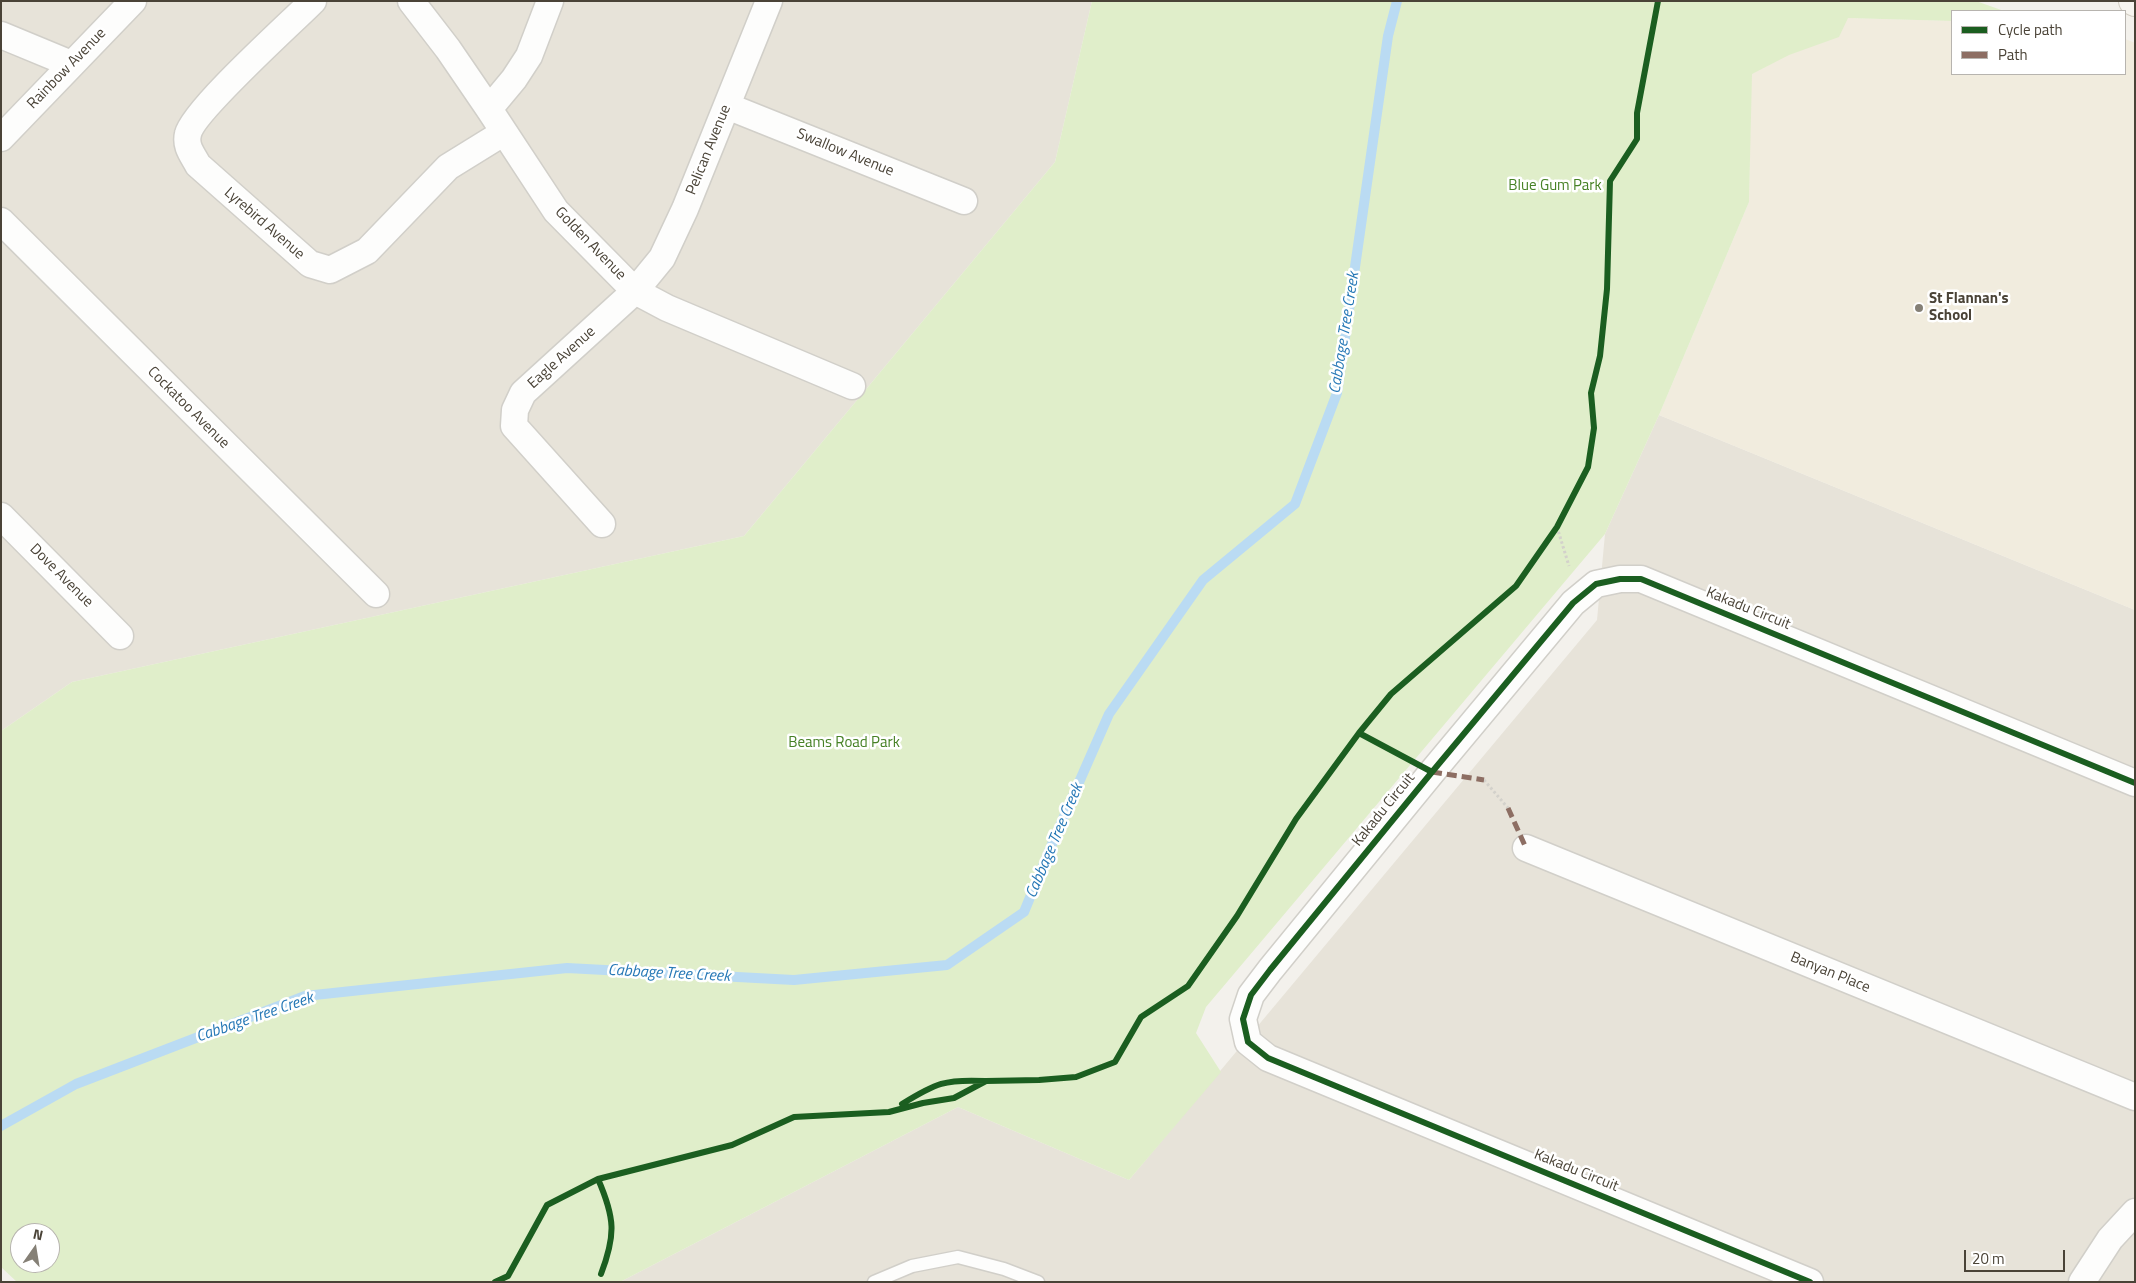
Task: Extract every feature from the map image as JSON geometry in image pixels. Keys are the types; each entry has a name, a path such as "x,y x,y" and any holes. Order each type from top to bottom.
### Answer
{"street":[{"name":"Rainbow Avenue","path":"1,138 133,1"},
{"name":"Lyrebird Avenue","path":"313,1 211,101 188,131 186,144 198,165 310,264 330,270 367,251 448,167 504,133"},
{"name":"Golden Avenue","path":"411,1 448,49 489,108 556,211 635,292 667,308 852,386"},
{"path":"489,108 514,79 529,56 550,1"},
{"name":"Pelican Avenue","path":"635,292 662,258 685,209 769,1"},
{"path":"1,35 71,64"},
{"name":"Swallow Avenue","path":"727,106 964,201"},
{"name":"Cockatoo Avenue","path":"1,221 376,594"},
{"name":"Eagle Avenue","path":"602,524 514,426 515,410 523,393 635,292"},
{"name":"Dove Avenue","path":"1,516 120,636"},
{"name":"Kakadu Circuit","path":"1810,1282 1268,1058 1248,1042 1243,1019 1252,995 1270,970 1438,765 1573,604 1596,584 1642,579 2135,783"},
{"name":"Banyan Place","path":"1526,848 2135,1097"},
{"path":"2082,1282 2110,1239 2135,1212"}],"lane":[{"path":"874,1282 912,1266 958,1257 1002,1276 1038,1282"}],"path":[{"path":"1552,534 1561,521"},
{"path":"1484,780 1508,808"}],"shaded area":[{"path":"1,1 1092,1 1055,162 744,536 72,682 1,731"},
{"name":"St Flannan's School","path":"1752,15 1951,21 1951,75 2126,75 2126,39 2135,43 2135,610 1659,415 1749,202"},
{"path":"1659,415 2135,610 2135,1282 620,1282 958,1107 1129,1180 1597,620 1605,534"}],"green space":[{"path":"1092,1 1976,1 2001,10 1951,10 1951,21 1848,18 1839,37 1789,55 1752,74 1749,202 1659,415 1605,534 1206,1007 1196,1033 1221,1072 1129,1180 958,1107 620,1282 17,1282 1,1267 1,731 72,682 744,536 1055,162"}],"waterway":[{"name":"Cabbage Tree Creek","path":"1,1126 76,1084 305,996 567,968 794,980 947,965 1024,912 1109,714 1203,580 1295,504 1337,393 1388,36 1397,1"}],"marked path":[{"path":"1432,772 1484,780"},
{"path":"1508,808 1526,848"}],"cycle path":[{"path":"495,1282 508,1276 547,1205 598,1179 732,1145 794,1117 889,1112 923,1103 954,1098 986,1081 1076,1077 1115,1062 1141,1017 1188,986 1237,916 1296,819 1359,733 1391,694 1516,586 1557,527 1588,467 1594,428 1591,393 1600,356 1607,289 1610,181 1637,139 1637,113 1658,1"},
{"path":"1810,1282 1268,1058 1248,1042 1243,1019 1251,995 1432,772 1573,603 1596,584 1620,579 1641,579 2135,783"},
{"path":"1359,733 1432,772"},
{"path":"902,1104 924,1091 941,1084 960,1081 985,1081"},
{"path":"598,1179 608,1205 612,1226 609,1248 601,1274"}],"place":[{"name":"St Flannan's School","path":"1919,308"}],"park label":[{"name":"Blue Gum Park","path":"1555,186"},
{"name":"Beams Road Park","path":"844,743"}]}
